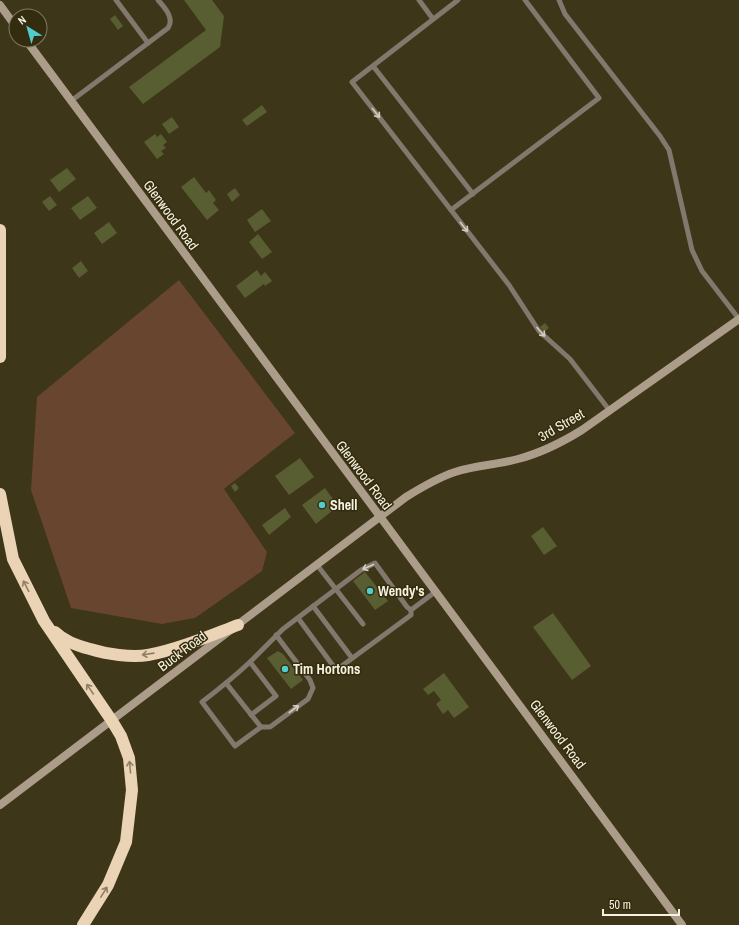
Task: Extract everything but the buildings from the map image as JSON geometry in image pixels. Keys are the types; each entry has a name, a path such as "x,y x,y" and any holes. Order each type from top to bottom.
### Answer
{"highway":[{"path":"0,230 0,357"},
{"path":"0,494 13,559 44,621 112,721 121,736 129,758 132,790 126,842 108,885 83,925"},
{"path":"44,621 60,637 77,645 108,654 147,655 191,643 238,625"}],"street":[{"path":"0,5 8,16"},
{"name":"Glenwood Road","path":"32,48 682,925"},
{"name":"3rd Street","path":"380,517 406,497 441,477 471,467 518,460 559,444 610,411 739,319"},
{"name":"Buck Road","path":"0,805 380,517"}],"lane":[{"path":"116,0 148,43"},
{"path":"71,101 170,25 169,16 158,0"},
{"path":"419,0 433,19"},
{"path":"458,0 352,82 509,285 539,332 570,359 610,411"},
{"path":"452,210 599,98 525,0"},
{"path":"559,0 565,14 669,150 692,250 702,271 739,319"},
{"path":"373,66 473,194"},
{"path":"276,635 310,680 313,688 308,699 270,727 261,727 235,746 202,702 226,684 276,635 313,606 361,570 375,563 407,607 411,610"},
{"path":"317,565 363,624"},
{"path":"298,618 334,667 339,668 410,615 411,610 435,592"},
{"path":"313,606 352,658"},
{"path":"250,662 276,696 251,715"},
{"path":"226,684 261,727"}],"shaded area":[{"path":"179,280 295,433 224,489 267,552 262,571 195,618 162,624 71,608 31,490 37,397"}],"place":[{"name":"Shell","path":"322,505"},
{"name":"Wendy's","path":"370,591"},
{"name":"Tim Hortons","path":"285,669"}]}
